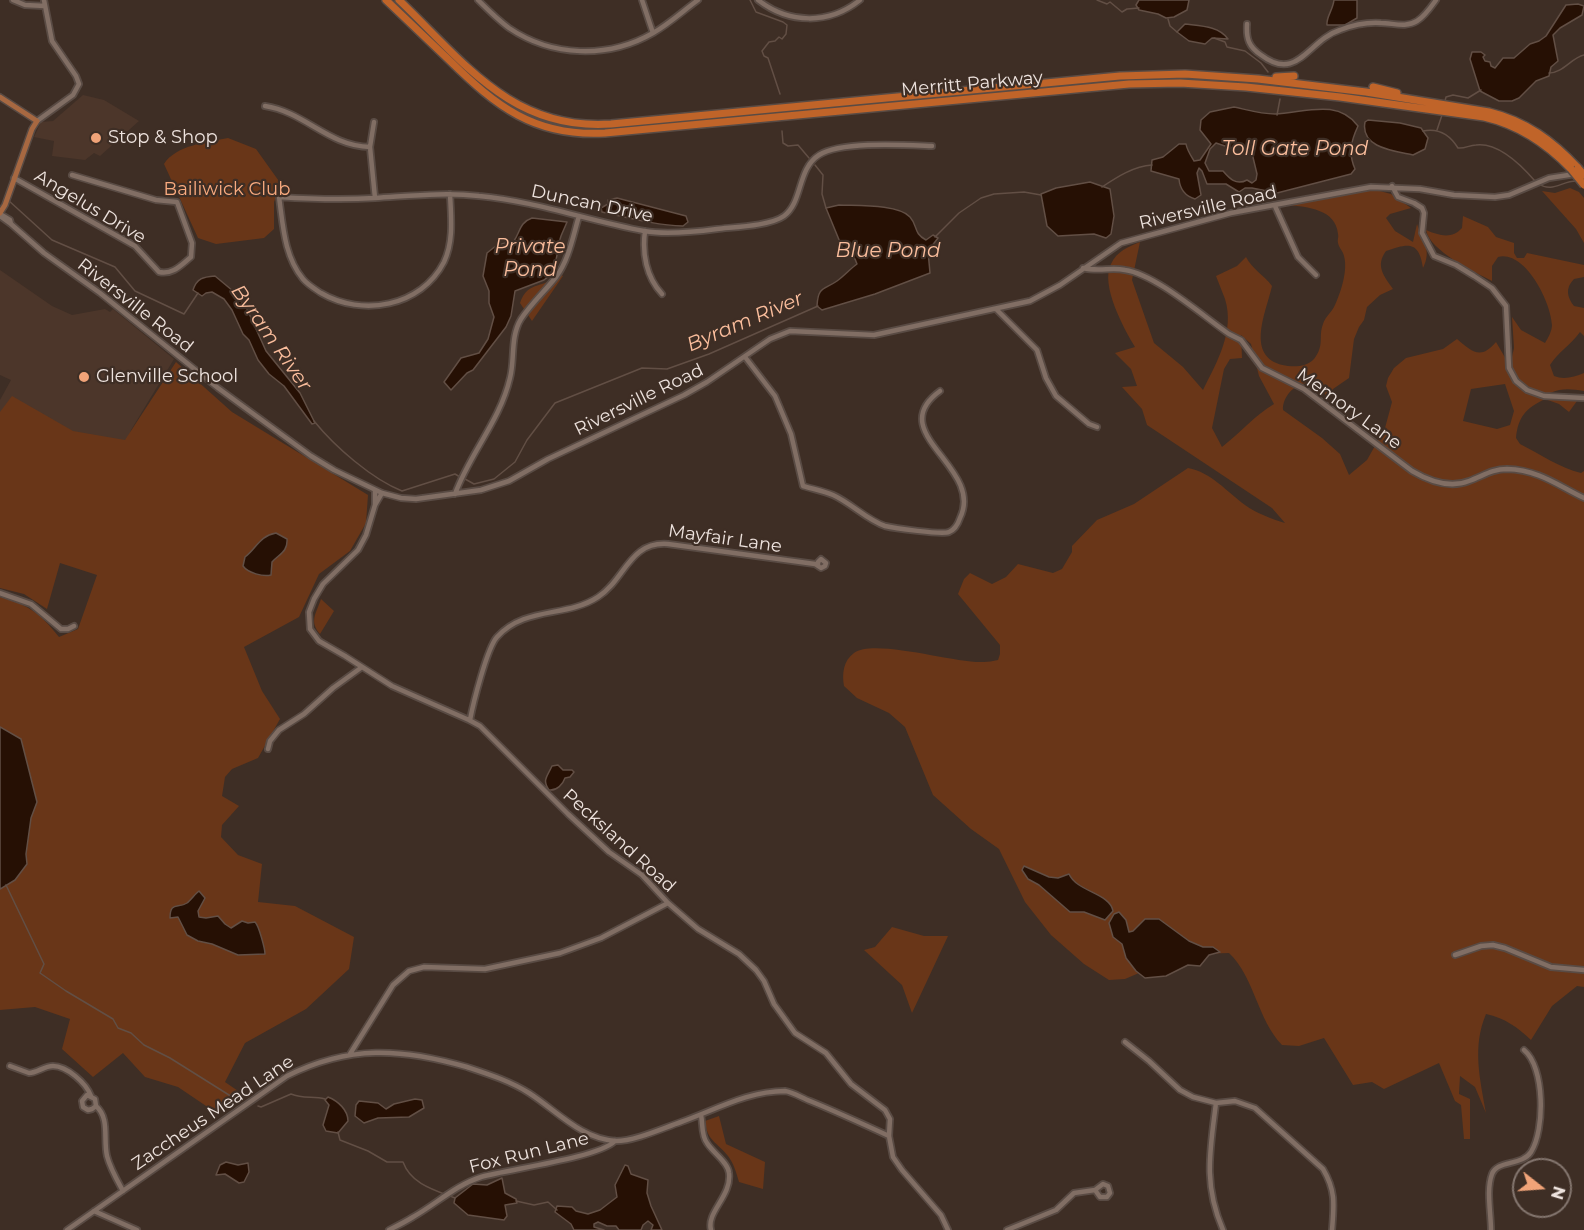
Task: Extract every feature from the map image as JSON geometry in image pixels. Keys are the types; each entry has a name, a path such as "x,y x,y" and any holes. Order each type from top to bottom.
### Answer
{"highway":[{"name":"Merritt Parkway","path":"386,0 500,106 539,125 575,133 605,134 1151,83 1246,87 1434,105"},
{"name":"Merritt Parkway","path":"399,0 485,82 507,99 540,115 582,124 611,124 1135,75 1185,74 1323,86 1454,109 1489,112 1524,124 1549,140 1579,172 1584,184"},
{"path":"1251,78 1294,76"},
{"path":"1373,87 1434,105"}],"main road":[{"path":"0,97 37,121 0,215"}],"street":[{"path":"13,0 25,5 45,3 52,41 79,84 73,95 37,121"},
{"path":"478,0 497,18 522,36 550,47 590,52 616,48 654,33 698,0"},
{"path":"642,0 654,33"},
{"path":"758,0 785,16 809,19 838,13 860,0"},
{"path":"1247,24 1246,34 1252,49 1265,58 1288,65 1297,61 1325,35 1362,24 1412,23 1421,19 1436,0"},
{"path":"266,106 291,113 336,141 358,147 370,147"},
{"path":"374,122 370,147 375,198"},
{"name":"Duncan Drive","path":"450,194 451,231 448,249 437,272 413,295 380,306 348,304 333,300 304,281 292,262 279,197 341,200 450,194 499,198 645,231 687,232 771,221 784,216 793,204 807,165 830,149 932,146"},
{"name":"Riversville Road","path":"0,215 10,220 11,224 44,253 100,293 180,358 279,433 334,470 375,490 401,498 416,499 495,487 509,481 548,459 684,395 770,339 790,331 873,335 1030,301 1121,243 1204,219 1246,210 1354,189 1392,186 1454,195 1495,197 1509,195 1542,180 1579,172"},
{"name":"Angelus Drive","path":"14,178 135,246 159,272 174,270 191,257 192,243 177,202 156,200 72,175"},
{"path":"1392,186 1398,197 1414,202 1422,208 1424,213 1422,233 1434,256 1456,265 1492,288 1506,306 1509,368 1516,381 1527,390 1544,396 1584,399"},
{"path":"1275,206 1298,257 1316,275"},
{"path":"455,494 465,470 501,409 511,374 515,333 520,320 557,275 567,258 579,216"},
{"path":"645,231 643,243 645,259 650,277 662,294"},
{"name":"Memory Lane","path":"1083,268 1106,271 1124,269 1164,287 1229,334 1241,340 1262,368 1304,389 1412,471 1427,479 1448,485 1470,481 1492,470 1527,471 1543,476 1584,498"},
{"path":"996,309 1037,350 1049,384 1056,396 1089,424 1097,427"},
{"path":"745,357 775,396 791,434 802,486 832,494 885,525 938,533 948,532 954,528 962,516 964,502 957,477 922,426 923,410 928,402 940,392"},
{"name":"Pecksland Road","path":"375,490 375,505"},
{"name":"Pecksland Road","path":"382,493 375,505 361,545 352,557 323,584 310,606 308,618 310,629 319,641 392,686 470,720 486,732 609,852 642,875 668,903 698,928 739,954 764,981 774,1004 795,1033 826,1053 851,1084 885,1110 890,1119 889,1136 893,1157 941,1215 948,1230"},
{"name":"Mayfair Lane","path":"470,720 490,648 497,637 519,620 594,600 608,591 630,560 648,546 659,543 668,544 818,565"},
{"path":"0,592 31,604 61,629 74,626"},
{"path":"268,749 270,741 279,730 304,714 333,688 362,667"},
{"path":"350,1054 393,985 409,971 424,967 485,969 550,956 601,938 668,903"},
{"path":"1455,955 1481,946 1493,945 1551,967 1584,970"},
{"path":"1125,1042 1180,1090 1193,1097 1216,1103 1235,1101 1255,1108 1323,1170 1330,1182 1334,1198 1332,1230"},
{"path":"1491,1230 1492,1174 1497,1167 1519,1161 1527,1156 1535,1143 1540,1104 1538,1076 1529,1054 1524,1050"},
{"name":"Zaccheus Mead Lane","path":"67,1230 287,1076 307,1066 350,1054 409,1053 481,1072 526,1092 581,1130 596,1137 615,1141"},
{"path":"10,1066 34,1073 51,1065 79,1079 95,1099 96,1106 101,1111 107,1155 123,1191"},
{"path":"615,1141 628,1139 701,1115 736,1100 787,1091 889,1136"},
{"path":"91,1096 83,1098 83,1107 90,1110 96,1106"},
{"path":"1216,1103 1208,1162 1209,1186 1223,1230"},
{"path":"701,1115 705,1140 727,1167 729,1176 724,1195 710,1218 711,1230"},
{"name":"Fox Run Lane","path":"389,1230 413,1218 465,1184 482,1177 586,1154 610,1146 615,1141"},
{"path":"1007,1230 1056,1210 1074,1193 1095,1190"},
{"path":"94,1211 137,1230"}],"shaded area":[{"path":"83,95 104,100 139,121 100,156 94,153 85,160 52,156 54,141 34,137 41,122 53,121"},
{"name":"Glenville School","path":"0,270 52,306 72,315 105,309 110,312 113,309 174,359 131,430 115,487 0,448 0,400 11,380 0,375"}],"green space":[{"name":"Bailiwick Club","path":"228,138 256,149 281,184 274,202 274,229 264,238 216,244 198,238 164,164 176,152 184,148"},
{"path":"1570,188 1579,192 1584,198 1584,243 1576,229 1542,191 1555,193"},
{"path":"1376,190 1391,194 1411,208 1390,214 1386,218 1395,231 1413,242 1417,224 1427,251 1423,268 1419,253 1412,246 1401,246 1386,251 1381,266 1393,289 1380,295 1367,307 1364,320 1354,339 1349,378 1333,389 1328,399 1319,387 1307,383 1295,387 1286,397 1283,410 1340,454 1349,475 1367,460 1385,428 1392,402 1386,386 1388,378 1394,368 1406,358 1443,349 1457,339 1476,352 1486,351 1496,342 1510,366 1514,348 1512,317 1521,330 1545,343 1549,337 1552,325 1547,304 1535,280 1518,261 1508,257 1498,257 1492,266 1492,281 1444,253 1429,238 1426,230 1441,235 1454,234 1462,228 1463,216 1488,227 1496,237 1514,243 1514,253 1517,258 1524,258 1527,253 1584,265 1584,277 1574,279 1568,292 1574,306 1584,308 1584,336 1580,332 1550,365 1554,376 1562,378 1584,373 1584,391 1567,389 1550,393 1562,400 1577,401 1569,412 1559,404 1545,399 1538,402 1524,414 1516,438 1520,444 1558,464 1573,471 1581,473 1584,471 1584,987 1577,986 1552,1006 1531,1040 1510,1024 1486,1014 1479,1039 1478,1063 1486,1113 1475,1087 1460,1076 1459,1094 1470,1099 1470,1139 1464,1139 1461,1105 1455,1101 1439,1063 1384,1089 1372,1082 1353,1085 1324,1038 1299,1046 1282,1045 1267,1023 1245,974 1229,953 1201,954 1125,979 1109,980 1084,964 1051,935 1025,902 999,849 971,829 933,795 905,727 889,713 857,698 844,686 843,681 843,672 848,660 854,653 864,649 897,650 971,662 998,660 1000,645 958,594 964,579 970,573 992,584 1006,577 1018,564 1053,573 1062,569 1072,552 1072,546 1097,520 1134,504 1188,468 1211,478 1254,511 1285,523 1272,508 1147,425 1142,409 1122,387 1137,386 1131,369 1115,353 1135,347 1115,307 1108,273 1116,256 1140,242 1132,280 1154,343 1183,367 1203,390 1223,346 1228,323 1225,299 1216,276 1237,266 1246,257 1272,286 1261,334 1266,355 1274,362 1288,366 1305,365 1314,359 1319,349 1323,324 1335,305 1342,287 1345,262 1338,243 1336,226 1332,219 1319,211 1288,205 1346,193","holes":["1241,335 1251,344 1259,376 1274,404 1260,413 1222,447 1212,428 1224,369 1230,359 1242,358","1505,384 1514,411 1510,425 1497,429 1463,421 1471,389"]},
{"path":"558,273 563,276 532,321 520,303 523,296 532,287 548,281"},
{"path":"176,362 232,412 368,495 366,523 350,551 319,574 299,617 244,647 262,691 280,719 258,758 232,769 225,777 222,796 239,806 222,825 221,837 238,855 262,864 258,902 295,906 354,937 349,969 306,1009 245,1043 225,1082 241,1093 215,1112 178,1087 145,1077 123,1053 93,1077 62,1049 70,1019 35,1007 0,1010 0,597 33,611 46,621 59,637 78,629 97,575 60,563 47,609 24,594 0,588 0,412 12,396 73,431 125,440"},
{"path":"321,599 334,611 320,634 314,621"},
{"path":"892,927 924,936 948,936 912,1013 902,985 864,950 875,947"},
{"path":"719,1116 726,1144 765,1162 763,1189 739,1182 730,1159 710,1137 705,1121"}],"water":[{"path":"1139,0 1189,0 1187,10 1174,17 1166,18 1139,10 1136,5"},
{"path":"1334,0 1357,0 1357,18 1345,25 1327,25"},
{"path":"1566,5 1584,6 1582,15 1553,35 1558,61 1551,67 1549,76 1536,81 1519,98 1512,101 1499,101 1480,91 1470,59 1472,52 1481,52 1485,55 1483,57 1485,61 1490,62 1495,68 1503,58 1514,58 1530,44 1546,36"},
{"path":"1185,24 1215,29 1228,39 1212,38 1205,44 1189,41 1177,32"},
{"name":"Toll Gate Pond","path":"1234,107 1270,114 1320,109 1340,112 1350,117 1358,126 1351,147 1355,169 1351,174 1277,193 1252,188 1245,188 1239,192 1226,184 1207,184 1199,168 1197,173 1201,195 1195,199 1191,198 1182,189 1179,179 1151,171 1152,160 1163,157 1179,144 1186,144 1194,161 1200,160 1211,144 1200,130 1201,120 1210,112","holes":["1216,143 1231,148 1240,145 1251,149 1257,174 1256,180 1252,183 1247,180 1236,182 1223,171 1209,171 1205,163 1210,149"]},
{"path":"1368,120 1400,123 1421,128 1428,138 1425,149 1413,155 1380,147 1368,138 1365,122"},
{"path":"1090,182 1110,189 1114,216 1111,234 1106,238 1094,234 1058,236 1047,226 1041,194 1056,188"},
{"path":"617,198 686,216 688,222 683,226 662,224 602,212 601,208 608,204 608,200"},
{"name":"Blue Pond","path":"839,205 887,208 910,217 917,232 926,240 933,235 938,238 928,251 930,273 875,294 822,310 817,306 820,292 857,264 855,259 842,247 826,208"},
{"name":"Private Pond","path":"532,218 567,222 552,270 544,280 515,291 511,316 506,327 473,370 467,373 451,390 444,382 461,358 479,353 488,339 494,317 489,303 489,291 483,276 487,253 497,245 514,241 523,225"},
{"path":"215,276 233,291 247,309 266,351 300,393 315,423 312,424 284,386 269,374 258,360 249,340 243,334 224,299 212,292 202,296 193,290 201,279"},
{"path":"276,533 287,539 287,543 285,550 272,562 271,575 248,571 243,566 245,557 262,540"},
{"path":"0,727 21,739 37,802 31,818 26,854 27,864 15,880 0,889"},
{"path":"558,765 563,770 574,772 557,788 549,790 546,778 552,766"},
{"path":"1024,866 1049,877 1058,878 1069,874 1079,885 1106,900 1113,911 1105,920 1084,912 1070,912 1039,885 1028,879 1022,870"},
{"path":"199,891 205,898 198,911 199,917 218,916 231,928 242,921 255,922 265,954 238,955 187,935 178,917 170,918 171,909 184,905"},
{"path":"1119,912 1126,920 1129,932 1145,919 1159,919 1189,941 1203,947 1213,947 1220,952 1209,955 1200,966 1188,965 1166,976 1145,978 1126,958 1122,944 1113,937 1109,923 1114,914"},
{"path":"328,1097 342,1106 348,1117 348,1121 338,1133 326,1131 323,1125 329,1105 325,1100"},
{"path":"415,1099 422,1100 424,1108 409,1117 378,1118 364,1123 355,1116 356,1105 359,1101 378,1103 386,1109 394,1104"},
{"path":"226,1162 238,1165 248,1163 249,1172 244,1182 239,1183 225,1174 216,1175 220,1165"},
{"path":"625,1165 628,1166 631,1174 648,1180 647,1193 662,1230 651,1230 653,1225 648,1221 641,1230 619,1230 616,1226 607,1226 598,1222 594,1224 594,1227 604,1230 574,1230 571,1224 555,1212 557,1206 572,1207 576,1211 588,1214 600,1210 617,1197 615,1185"},
{"path":"502,1178 505,1193 516,1199 517,1203 505,1205 507,1216 504,1220 468,1215 454,1203 455,1198 473,1184 487,1185"}],"waterway":[{"path":"750,0 756,12 787,25 786,34 782,39 779,37 769,42 762,51 768,58 780,94"},
{"path":"1097,0 1107,4 1110,2 1122,12 1139,8"},
{"path":"1168,19 1170,26 1177,32"},
{"path":"1214,38 1225,42 1227,47 1245,51 1261,63 1268,72"},
{"name":"Byram River","path":"1549,73 1559,71 1584,55"},
{"name":"Byram River","path":"1445,101 1446,97 1453,95 1468,98 1481,90"},
{"path":"1277,115 1280,99"},
{"name":"Byram River","path":"1437,130 1442,115"},
{"path":"782,131 783,143 788,146 798,145 809,158"},
{"path":"1423,131 1443,133 1458,148 1476,145 1493,147 1509,156 1535,181"},
{"path":"815,165 823,175 822,194 826,208"},
{"name":"Byram River","path":"1102,187 1132,170 1152,165"},
{"path":"1539,184 1553,187 1576,181"},
{"name":"Byram River","path":"935,237 959,213 981,198 994,194 1024,192 1041,195"},
{"name":"Byram River","path":"8,200 52,240 115,267 135,291 184,314 198,293"},
{"name":"Byram River","path":"465,479 474,484 494,479 515,462 527,440 555,403 642,368 667,369 709,354 818,306"},
{"name":"Byram River","path":"314,421 355,461 379,479 402,491 455,474 460,477"},
{"path":"6,885 44,964 40,973 113,1019 118,1028 131,1033 144,1045 170,1058 229,1095 242,1100"},
{"path":"258,1106 261,1107 291,1094 325,1099"},
{"path":"338,1132 340,1140 368,1151 387,1162 403,1162 417,1181 455,1198"},
{"path":"516,1201 534,1205 548,1202 557,1210"}],"place":[{"name":"Stop & Shop","path":"96,138"},
{"name":"Glenville School","path":"84,377"}]}
